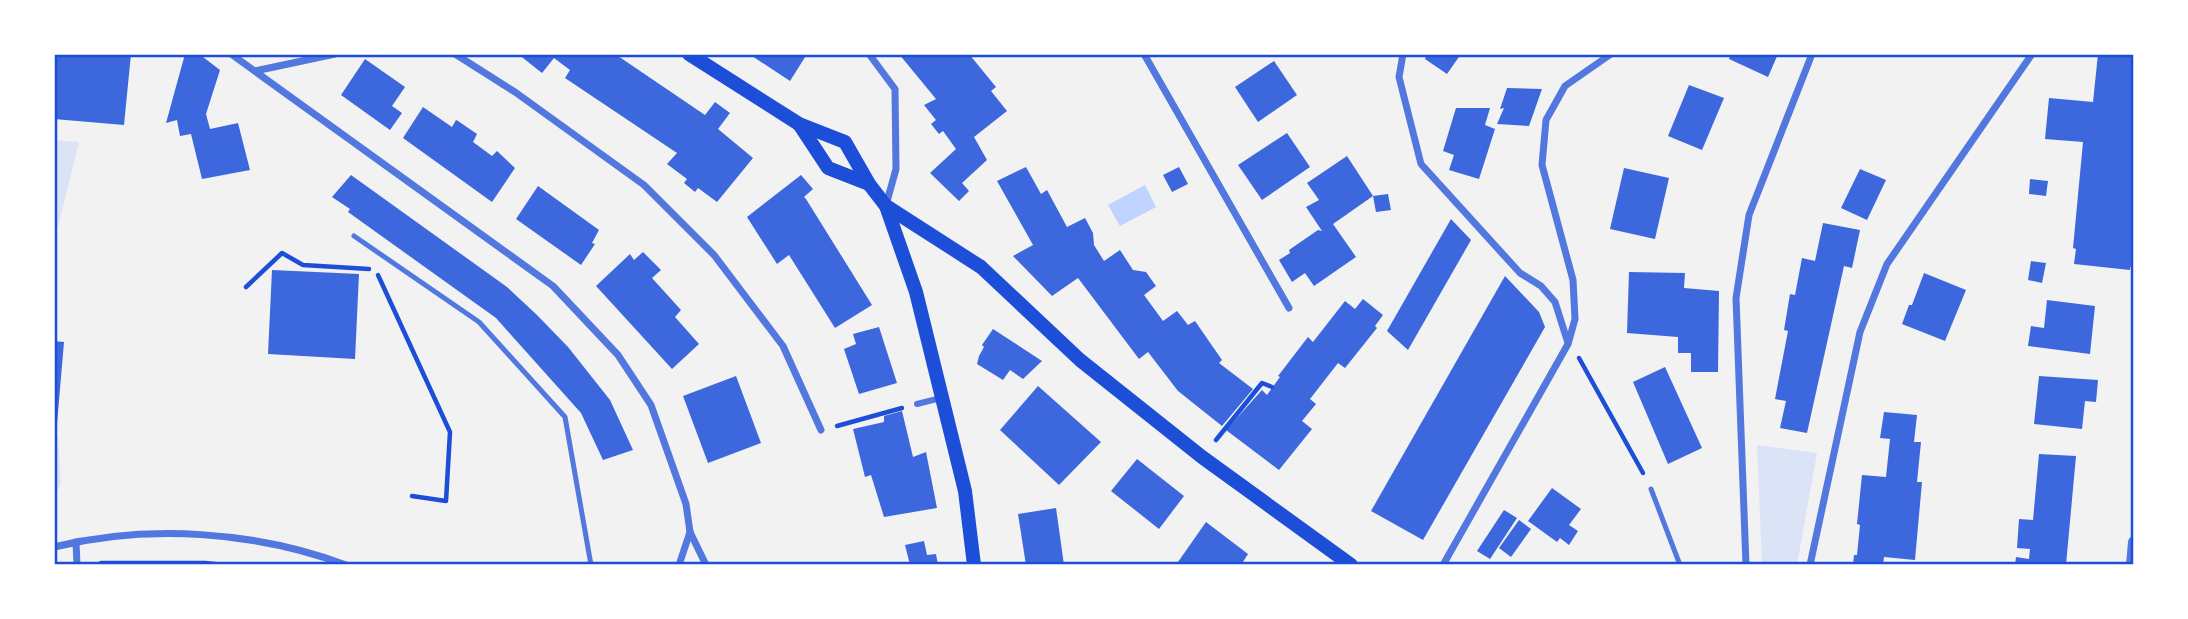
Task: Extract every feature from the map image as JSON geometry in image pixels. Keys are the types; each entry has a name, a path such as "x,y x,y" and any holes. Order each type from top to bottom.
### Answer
{"main road":[{"path":"689,54 799,124 845,142 869,184 886,206 916,292 965,491 974,565"},
{"path":"799,124 828,168 869,184"},
{"path":"886,206 981,267 1080,360 1202,457 1351,565"}],"street":[{"path":"231,54 553,286 618,355 651,405 686,504 690,532 706,565"},
{"path":"255,71 335,54"},
{"path":"455,54 515,92 644,185 714,255 783,346 821,430"},
{"path":"869,54 895,89 896,169 886,206"},
{"path":"1144,54 1289,308"},
{"path":"1403,54 1399,77 1420,164 1520,273 1541,286 1555,302 1568,344"},
{"path":"1443,565 1568,344 1575,319 1573,280 1542,165 1546,120 1565,86 1611,54"},
{"path":"1746,565 1736,298 1749,215 1812,54"},
{"path":"1810,565 1860,332 1887,264 2032,54"},
{"path":"917,404 942,398"},
{"path":"679,565 690,532"},
{"path":"54,547 76,541 145,534 231,537 299,551 346,565"},
{"path":"76,541 77,565"},
{"path":"2132,565 2134,542"}],"lane":[{"path":"354,236 480,322 565,417 591,565"},
{"path":"1651,489 1680,565"}],"path":[{"path":"246,287 282,253 303,265 375,269 450,432 446,501 412,496"},
{"path":"1582,362 1622,431 1651,489"},
{"path":"1202,457 1262,383 1272,387"},
{"path":"821,430 917,404"},
{"path":"101,565 224,565"}],"shaded area":[{"path":"54,140 79,142 54,243"},
{"path":"54,434 58,435 61,484 54,497"},
{"path":"1757,445 1817,453 1797,565 1762,565"}],"water":[{"path":"1145,185 1156,207 1120,226 1108,205"}],"building":[{"path":"54,54 131,54 124,125 54,119"},
{"path":"185,54 199,54 220,70 206,114 210,129 238,123 250,170 202,179 191,134 180,136 177,120 166,123"},
{"path":"518,54 615,54 705,115 715,102 730,113 718,129 753,158 717,202 698,188 695,192 684,183 687,179 667,164 677,153 565,78 570,70 554,58 542,73"},
{"path":"749,54 807,54 790,81"},
{"path":"899,54 969,54 996,87 991,91 1007,111 974,137 987,160 962,183 969,191 959,201 930,173 956,149 943,131 939,134 931,124 936,120 924,105 936,99"},
{"path":"1427,54 1461,54 1447,74 1425,59"},
{"path":"1731,54 1778,54 1768,77 1729,59"},
{"path":"2098,54 2134,54 2134,268 2130,267 2130,270 2074,264 2076,249 2073,248 2083,142 2045,139 2049,98 2093,102"},
{"path":"365,59 405,87 392,106 402,113 390,130 341,95"},
{"path":"1274,61 1297,95 1258,122 1235,87"},
{"path":"1689,85 1724,98 1702,150 1668,136"},
{"path":"1507,88 1542,89 1529,126 1497,124 1504,108 1500,109"},
{"path":"423,107 452,127 456,120 458,121 477,134 473,142 492,156 497,151 515,168 492,202 403,138"},
{"path":"1456,108 1490,108 1485,125 1495,129 1479,179 1449,170 1454,155 1443,151"},
{"path":"1287,133 1310,167 1262,200 1238,165"},
{"path":"1347,156 1373,196 1333,224 1356,257 1314,286 1305,273 1292,282 1279,260 1318,230 1322,231 1306,207 1319,200 1307,183"},
{"path":"1026,167 1041,194 1047,190 1067,227 1085,218 1093,233 1094,245 1104,261 1120,250 1133,270 1146,272 1156,286 1144,295 1163,321 1177,311 1188,325 1195,321 1222,360 1219,363 1253,389 1222,426 1178,391 1148,352 1139,359 1078,278 1052,296 1013,256 1033,245 997,181"},
{"path":"1179,167 1188,184 1172,192 1163,175"},
{"path":"1624,168 1669,178 1655,239 1610,229"},
{"path":"1860,169 1886,180 1867,220 1841,208"},
{"path":"351,175 507,287 537,315 568,347 610,400 633,450 603,460 581,413 496,318 348,212 350,209 332,197"},
{"path":"801,175 813,189 804,197 872,305 835,328 789,255 777,264 747,217"},
{"path":"2030,179 2048,181 2046,196 2029,194"},
{"path":"538,186 599,230 592,243 595,244 581,265 516,219"},
{"path":"1388,194 1391,210 1376,212 1373,196"},
{"path":"1451,219 1471,240 1408,350 1387,331"},
{"path":"1823,223 1860,230 1852,268 1844,266 1807,433 1780,428 1786,401 1775,399 1788,331 1784,330 1790,294 1795,295 1802,258 1815,261"},
{"path":"643,252 661,270 652,278 681,310 675,317 699,344 672,369 596,286 630,254 634,260"},
{"path":"2031,261 2046,263 2042,283 2028,280"},
{"path":"272,270 359,274 355,359 268,354"},
{"path":"1629,272 1685,273 1684,288 1719,291 1718,372 1691,372 1691,353 1678,353 1678,337 1627,333"},
{"path":"1924,273 1966,290 1945,341 1902,324"},
{"path":"1505,276 1539,312 1545,327 1423,540 1371,511"},
{"path":"1363,299 1383,315 1375,326 1377,328 1345,368 1338,363 1310,399 1316,404 1302,421 1312,429 1279,470 1226,430 1262,390 1267,395 1308,337 1313,342 1345,301 1355,309"},
{"path":"2047,300 2095,306 2090,354 2028,346 2031,326 2044,328"},
{"path":"879,327 897,383 859,394 844,349 856,344 853,334"},
{"path":"993,329 1042,361 1023,379 1010,370 1003,380 977,364 984,347 982,345"},
{"path":"54,341 64,342 57,424 54,424"},
{"path":"1665,367 1702,448 1668,464 1633,382"},
{"path":"736,376 761,443 708,463 683,396"},
{"path":"2039,376 2098,380 2096,402 2085,401 2082,429 2034,424"},
{"path":"1038,386 1101,442 1059,485 1000,430"},
{"path":"902,411 913,457 926,452 937,508 884,517 871,475 865,477 853,429 884,422 884,416"},
{"path":"1884,412 1917,415 1914,442 1921,442 1917,482 1922,482 1915,560 1884,557 1883,565 1853,565 1854,555 1857,555 1860,525 1857,524 1862,475 1886,477 1890,439 1880,438"},
{"path":"2039,454 2076,456 2066,565 2015,565 2016,557 2029,559 2030,549 2017,548 2019,519 2033,520"},
{"path":"1137,459 1184,496 1159,529 1111,491"},
{"path":"1552,488 1581,509 1569,525 1578,531 1569,545 1560,538 1557,542 1528,521"},
{"path":"1056,508 1064,565 1026,565 1018,514"},
{"path":"1504,510 1517,518 1490,559 1477,551"},
{"path":"1519,520 1531,529 1511,557 1499,548"},
{"path":"1206,522 1248,554 1241,565 1182,565 1178,562"},
{"path":"924,541 927,555 936,554 938,565 910,565 905,545"}]}
